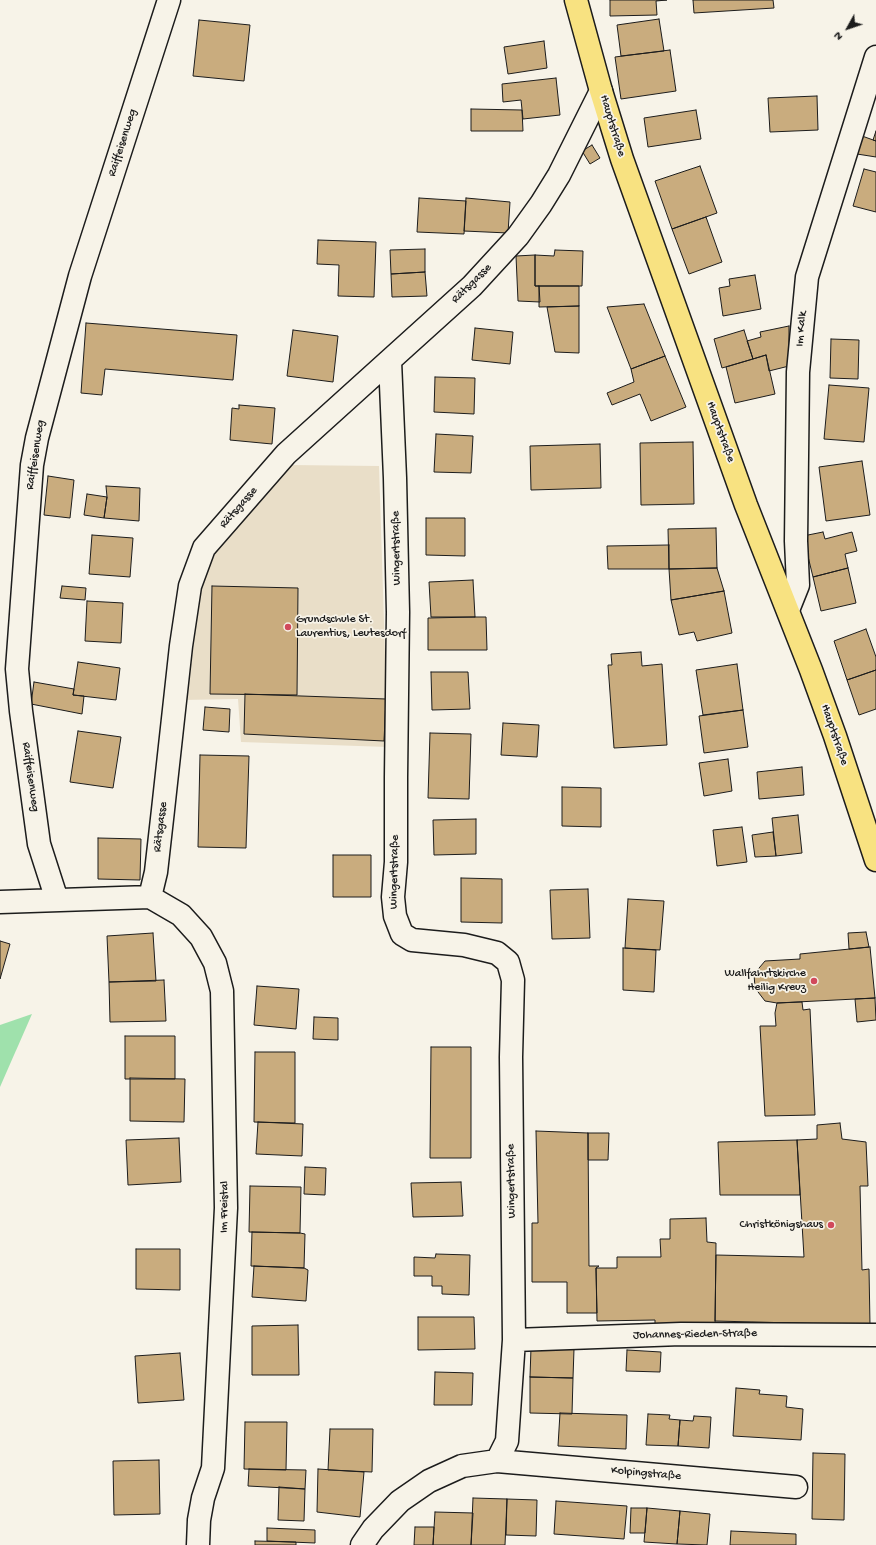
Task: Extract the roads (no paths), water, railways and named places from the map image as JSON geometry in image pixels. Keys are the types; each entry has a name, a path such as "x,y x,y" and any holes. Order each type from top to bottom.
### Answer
{"main road":[{"name":"Hauptstraße","path":"576,0 601,91 624,166 746,505 788,610 835,736 876,860"}],"street":[{"name":"Raiffeisenweg","path":"57,900 39,844 21,712 17,669 32,465 37,438 80,276 168,0"},
{"name":"Im Kalk","path":"788,610 798,585 796,541 798,372 807,277 876,57"},
{"name":"Rätsgasse","path":"150,897 156,872 164,810 181,646 190,586 204,548 286,454 472,286 518,236 541,204 559,175 601,91"},
{"name":"Wingertstraße","path":"390,361 395,478 398,612 396,862 393,897 395,916 402,934 412,940 464,945 497,953 508,962 513,980 511,1057 514,1340 507,1441 497,1461"},
{"path":"0,902 150,897"},
{"name":"Im Freistal","path":"150,897 181,915 201,937 215,963 222,991 226,1216 213,1468 203,1498 199,1520 198,1545"},
{"name":"Johannes-Rieden-Straße","path":"514,1340 682,1334 876,1335"},
{"name":"Kolpingstraße","path":"362,1545 372,1529 400,1501 429,1481 462,1466 497,1461 796,1487"}],"place":[{"name":"Grundschule St. Laurentius, Leutesdorf","path":"288,627"},
{"name":"Wallfahrtskirche Heilig Kreuz","path":"814,981"},
{"name":"Christkönigshaus","path":"831,1225"}]}
